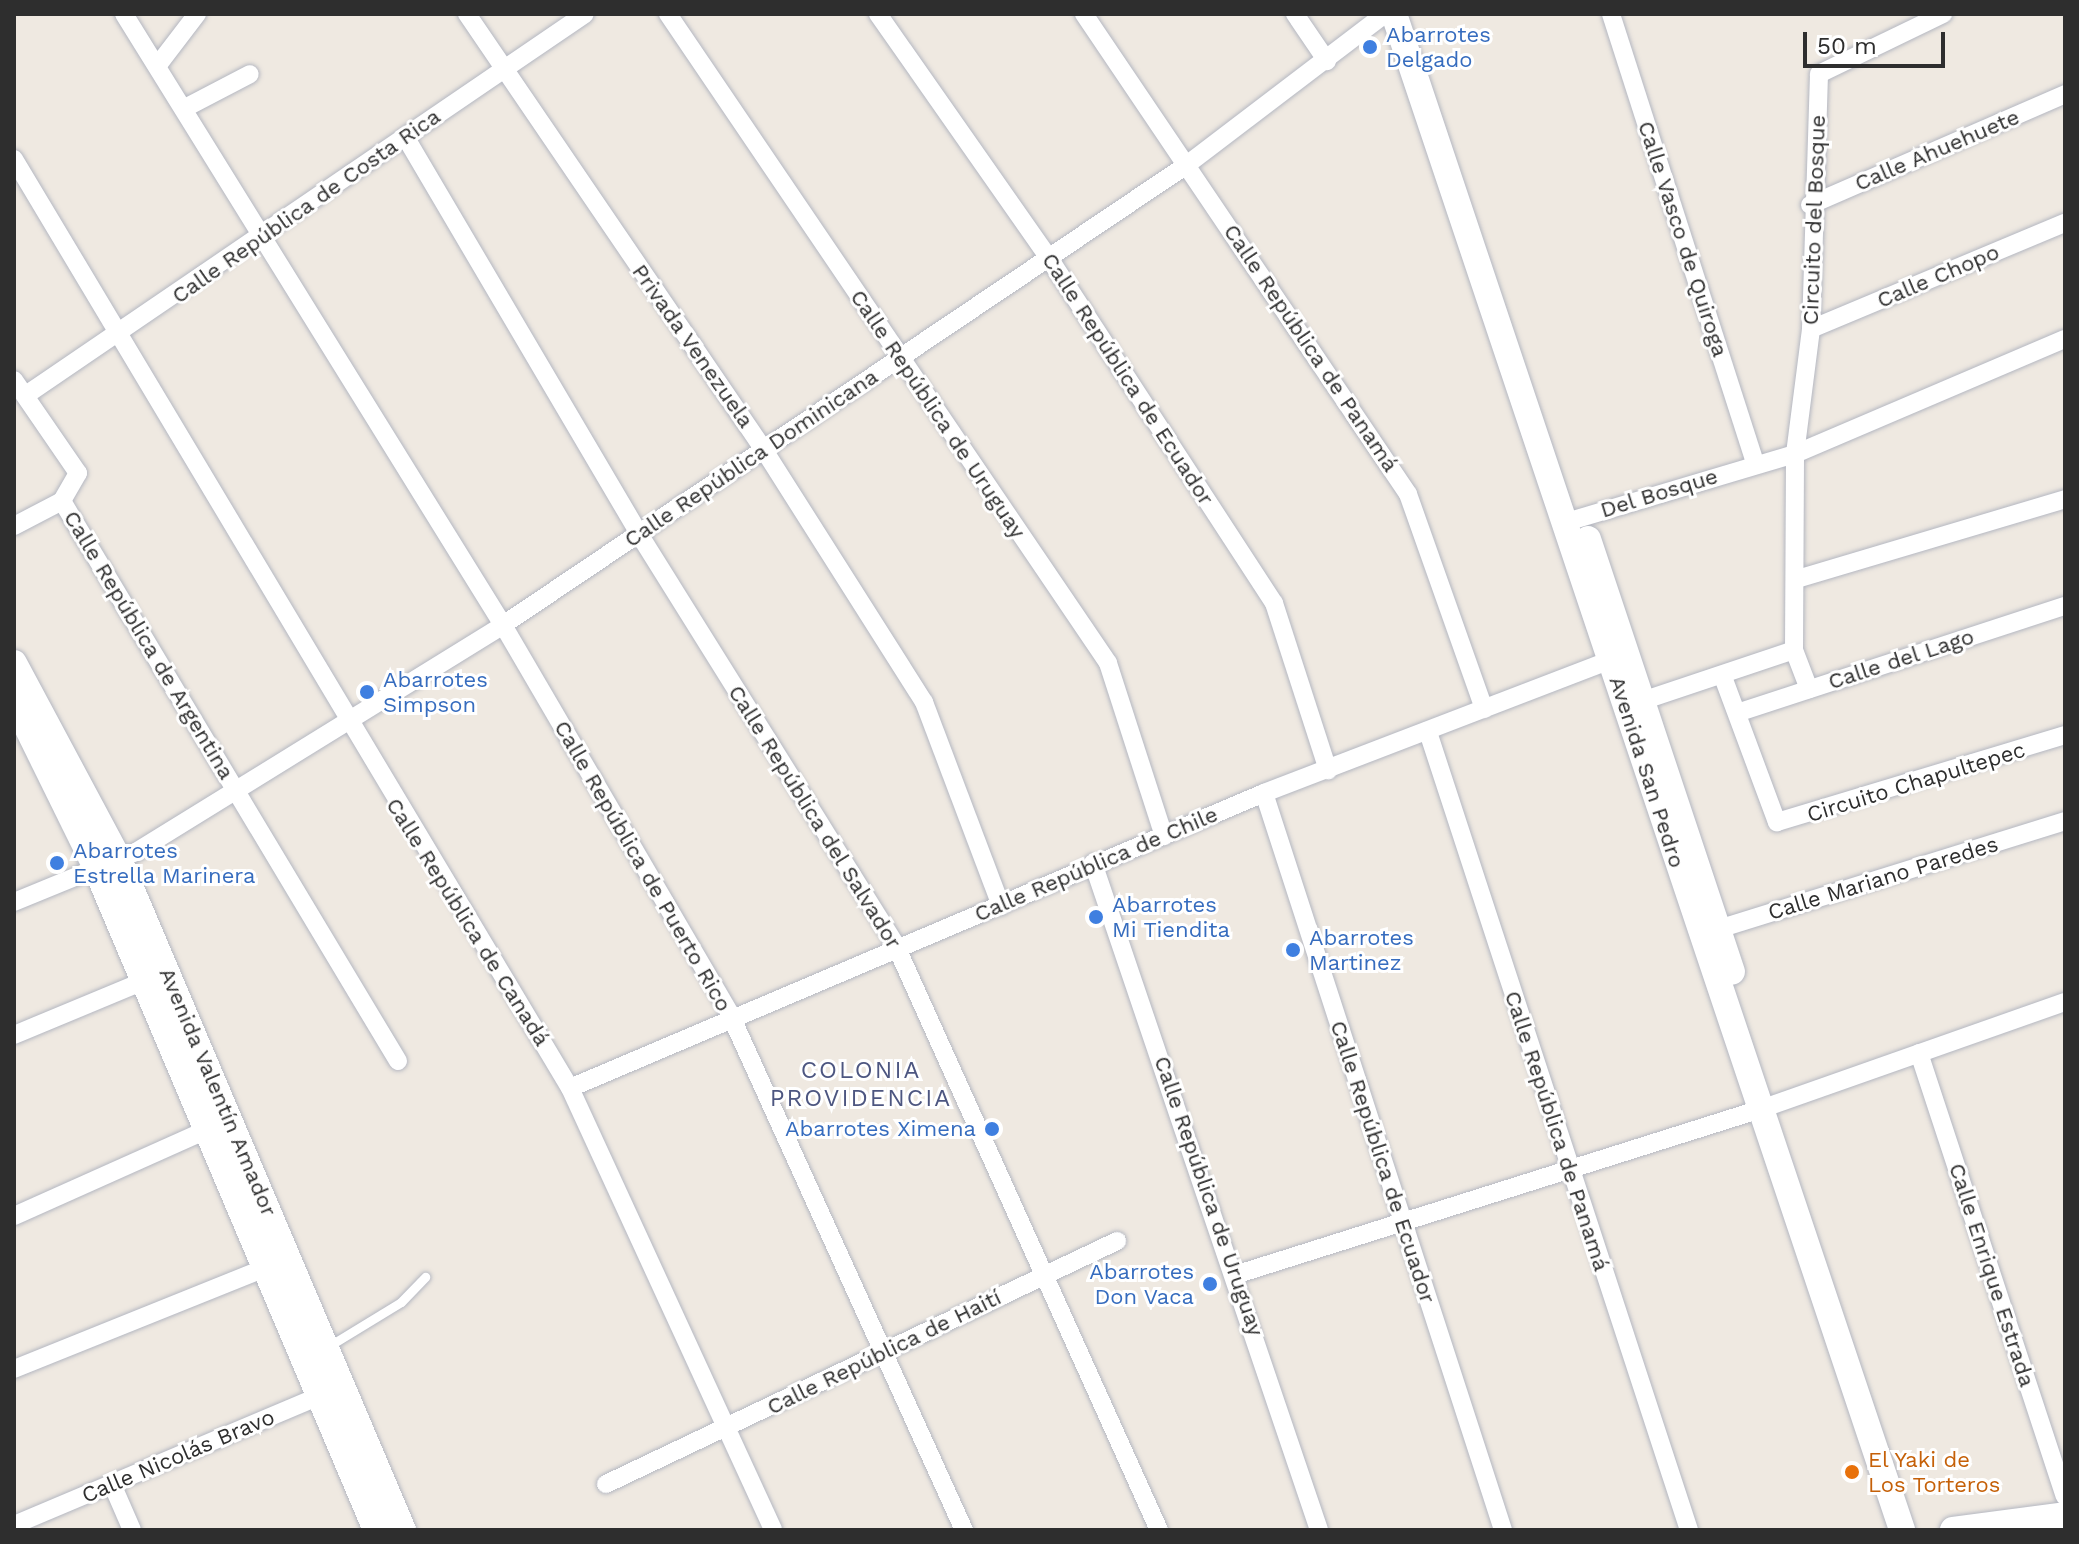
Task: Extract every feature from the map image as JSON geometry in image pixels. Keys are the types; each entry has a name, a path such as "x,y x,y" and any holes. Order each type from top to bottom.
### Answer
{"main road":[{"name":"Avenida San Pedro","path":"1394,14 1572,520 1768,1106 1917,1530"},
{"name":"Avenida San Pedro","path":"1409,14 1572,520"},
{"name":"Avenida Valentín Amador","path":"14,663 32,730"},
{"name":"Avenida Valentín Amador","path":"14,701 107,864 156,976 231,1119 403,1530"},
{"name":"Avenida Valentín Amador","path":"156,976 204,1131 376,1530"},
{"name":"Avenida San Pedro","path":"1768,1106 1902,1530"},
{"path":"1953,1530 2065,1515"}],"street":[{"name":"Calle República de Puerto Rico","path":"124,14 185,108 258,236 503,625 730,1014 881,1353 964,1530"},
{"path":"158,65 197,14"},
{"name":"Privada Venezuela","path":"467,14 764,450 924,702 1001,906"},
{"name":"Calle República de Costa Rica","path":"26,395 121,335 258,236 406,138 501,68 585,14"},
{"name":"Calle República de Uruguay","path":"668,14 1108,663 1164,836"},
{"name":"Calle República de Ecuador","path":"878,14 1049,258 1274,603 1328,770"},
{"name":"Calle República de Panamá","path":"1084,14 1408,494 1484,709"},
{"path":"1295,14 1327,61"},
{"name":"Calle República Dominicana","path":"14,902 107,864 503,625 1188,164 1385,14"},
{"name":"Calle Vasco de Quiroga","path":"1611,14 1755,463"},
{"name":"Circuito del Bosque","path":"1809,689 1794,650 1797,579 1795,454 1811,329 1810,205 1819,74 1943,14"},
{"path":"185,108 250,74"},
{"name":"Calle Ahuehuete","path":"1810,205 2065,94"},
{"name":"Calle República del Salvador","path":"406,138 639,534 896,946 1041,1274 1159,1530"},
{"name":"Calle República de Canadá","path":"14,159 121,335 345,722 570,1088 773,1530"},
{"name":"Calle Chopo","path":"1811,329 2065,223"},
{"path":"1755,463 1795,454 2065,339"},
{"name":"Calle República de Argentina","path":"14,380 78,473 62,501 398,1061"},
{"name":"Del Bosque","path":"1572,520 1755,463"},
{"path":"1797,579 2065,499"},
{"path":"14,526 62,501"},
{"name":"Calle del Lago","path":"1737,713 2065,606"},
{"path":"1635,704 1723,677 1794,650"},
{"name":"Calle República de Chile","path":"570,1088 730,1014 1001,906 1093,863 1264,793 1619,657"},
{"name":"Circuito Chapultepec","path":"1723,677 1765,806 1777,822 2065,735"},
{"name":"Calle República de Panamá","path":"1428,732 1689,1530"},
{"name":"Calle República de Ecuador","path":"1264,793 1503,1530"},
{"name":"Calle Mariano Paredes","path":"1709,932 2065,821"},
{"name":"Calle República de Uruguay","path":"1093,863 1238,1274 1319,1530"},
{"path":"14,1035 156,976"},
{"path":"1238,1274 1403,1226 1570,1172 2065,1002"},
{"name":"Calle Enrique Estrada","path":"1919,1053 2065,1496"},
{"path":"14,1216 231,1119"},
{"name":"Calle República de Haití","path":"606,1484 726,1429 1041,1274 1117,1241"},
{"path":"14,1369 288,1260"},
{"name":"Calle Nicolás Bravo","path":"14,1525 343,1387"},
{"path":"112,1484 132,1530"}],"lane":[{"path":"326,1348 401,1302 425,1277"}],"place":[{"name":"Abarrotes Delgado","path":"1370,47"},
{"name":"Abarrotes Simpson","path":"367,692"},
{"name":"Abarrotes Estrella Marinera","path":"57,863"},
{"name":"Abarrotes Mi Tiendita","path":"1096,917"},
{"name":"Abarrotes Martinez","path":"1293,950"},
{"name":"Abarrotes Ximena","path":"992,1129"},
{"name":"Abarrotes Don Vaca","path":"1210,1284"},
{"name":"El Yaki de Los Torteros","path":"1852,1472"}],"district":[{"name":"COLONIA PROVIDENCIA","path":"861,1085"}]}
